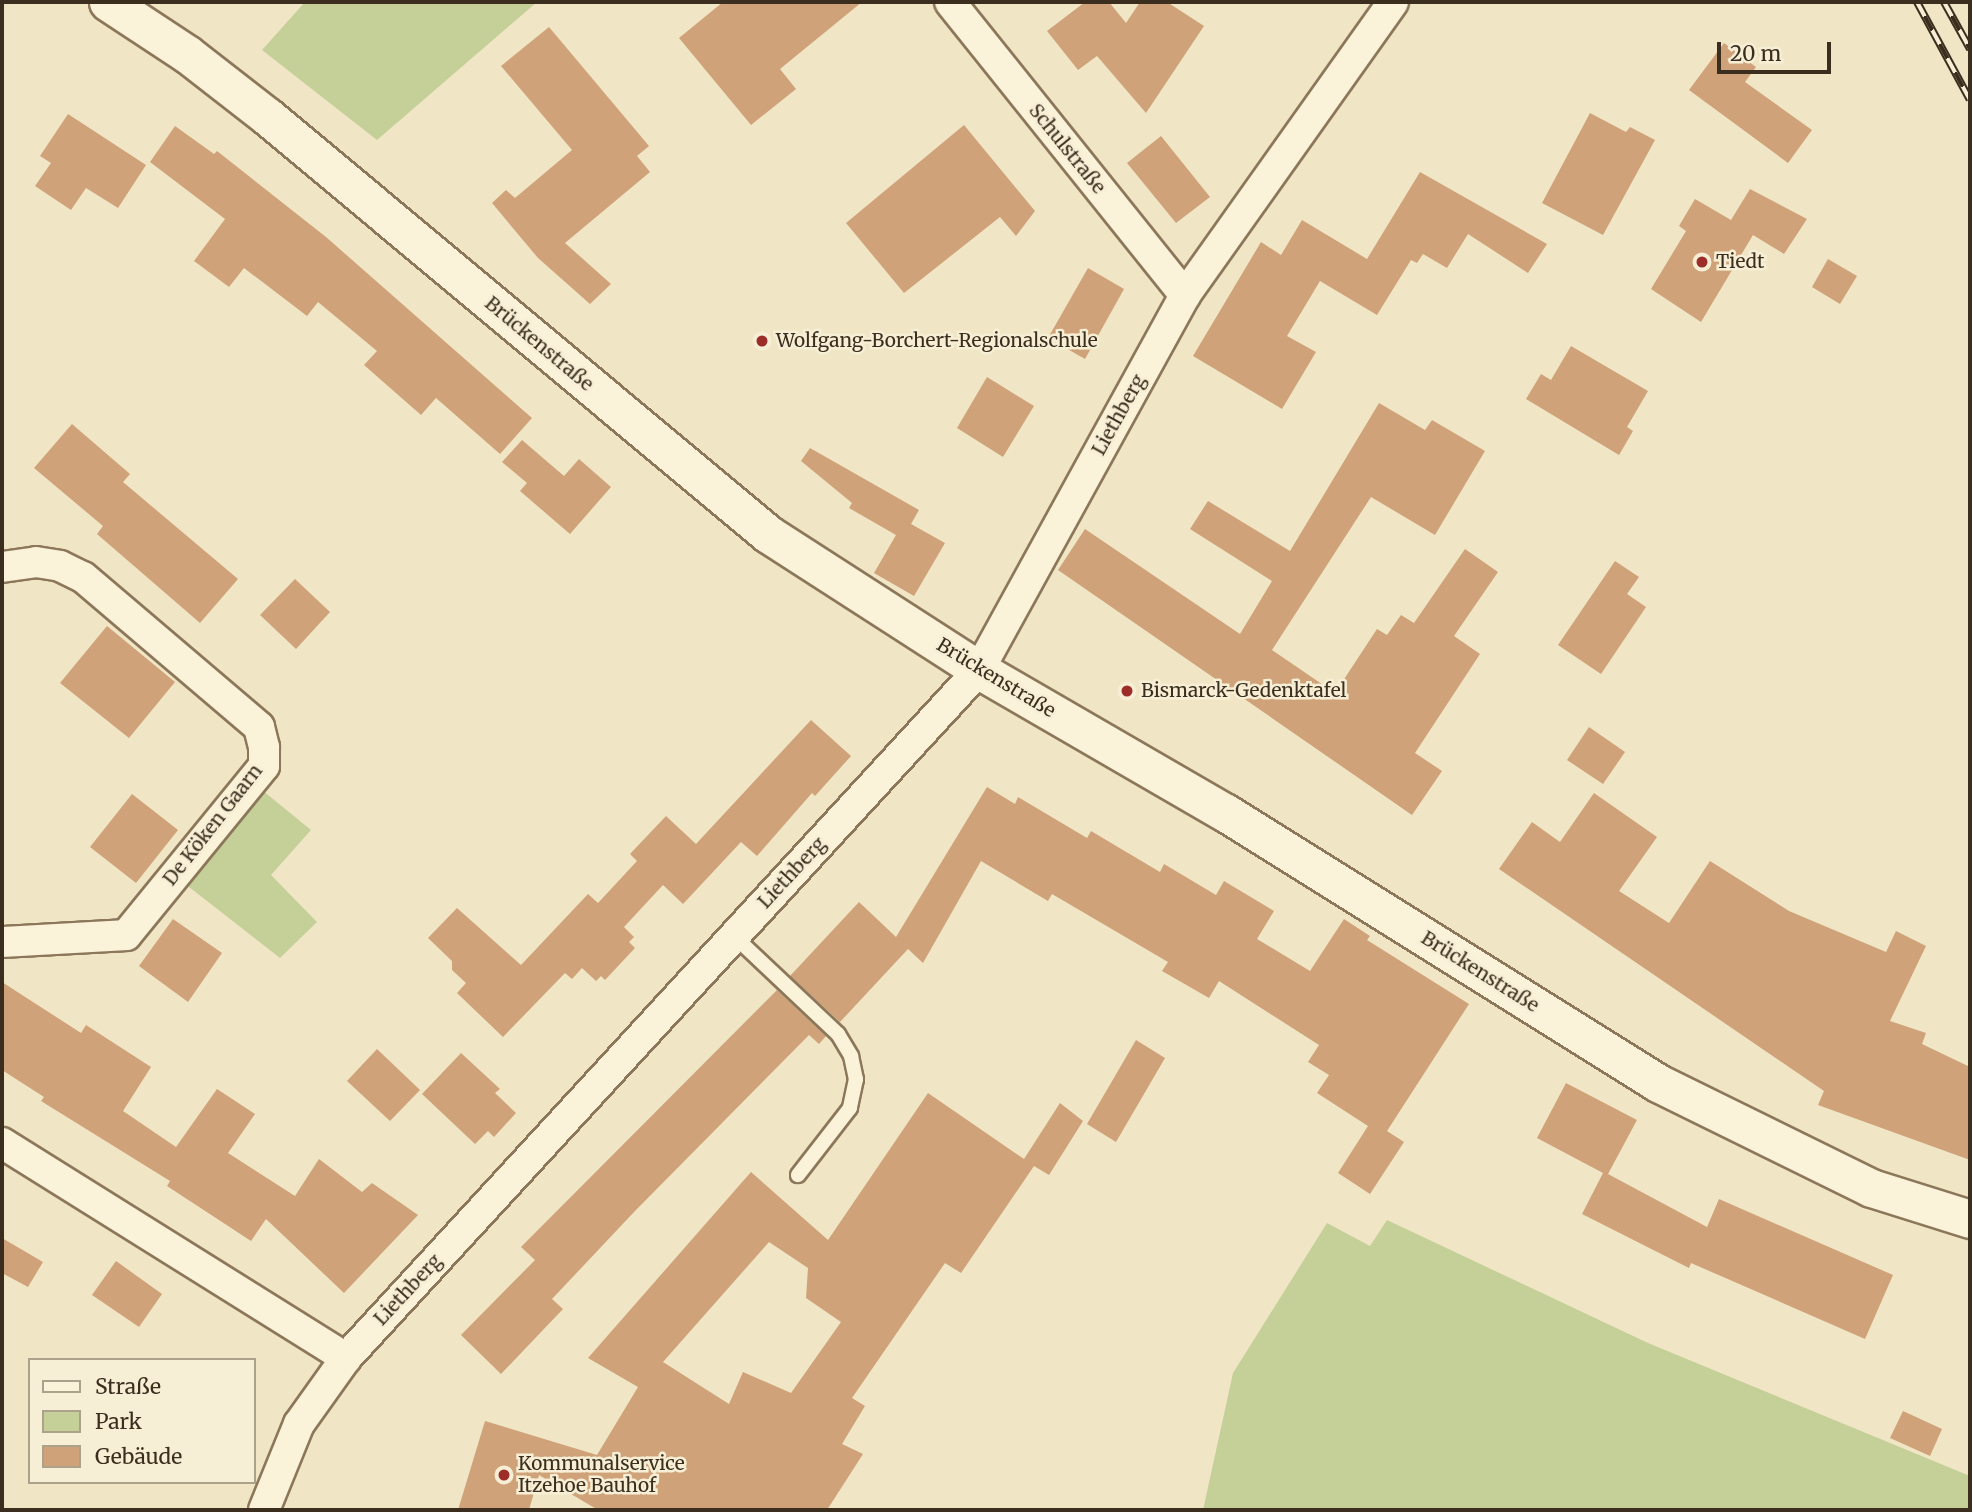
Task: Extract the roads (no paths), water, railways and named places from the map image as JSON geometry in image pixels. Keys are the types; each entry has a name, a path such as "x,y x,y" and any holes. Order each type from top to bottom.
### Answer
{"street":[{"name":"Brückenstraße","path":"108,2 187,54 268,117 768,534 979,670 1217,808 1658,1083 1871,1188 1970,1219"},
{"name":"Schulstraße","path":"950,2 1185,295"},
{"name":"Liethberg","path":"264,1510 299,1424 346,1357 979,670 1185,295 1393,2"},
{"name":"De Köken Gaarn","path":"2,567 36,562 60,566 83,577 259,727 264,747 264,766 126,934 2,943"},
{"path":"2,1143 346,1357"}],"lane":[{"path":"734,936 838,1034 851,1056 856,1079 850,1108 798,1175"}],"railway":[{"path":"1917,2 1970,100"},
{"path":"1944,2 1970,49"}],"place":[{"name":"Tiedt","path":"1702,262"},
{"name":"Wolfgang-Borchert-Regionalschule","path":"762,341"},
{"name":"Bismarck-Gedenktafel","path":"1127,691"},
{"name":"Kommunalservice Itzehoe Bauhof","path":"504,1475"}]}
